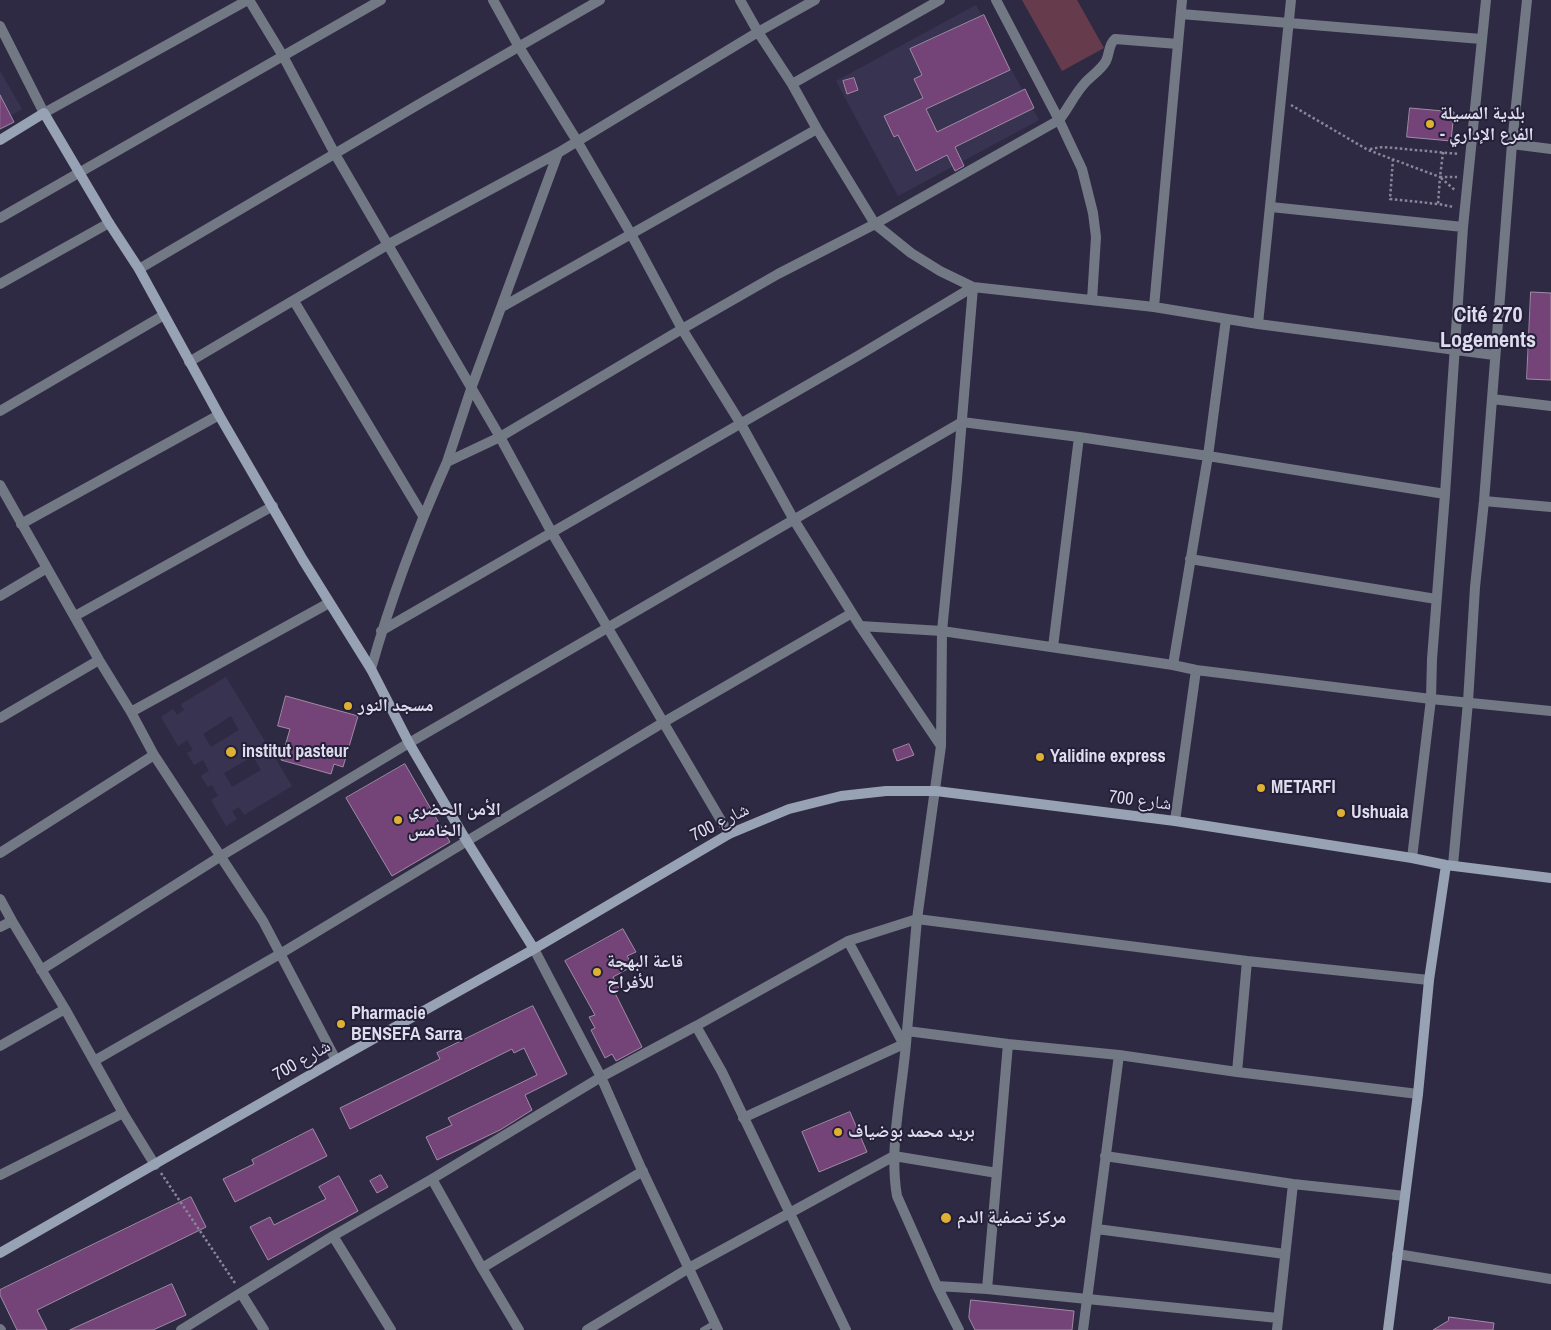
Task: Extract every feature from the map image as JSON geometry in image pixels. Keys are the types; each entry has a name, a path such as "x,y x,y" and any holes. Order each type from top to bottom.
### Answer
{"main road":[{"path":"0,140 44,113 109,223 139,269 219,415 329,603 371,669 409,743 466,840 534,949"},
{"name":"شارع 700","path":"0,1253 534,949 729,834 789,809 841,796 886,791 936,791 1175,821 1449,865 1551,878"},
{"path":"1388,1330 1418,1094 1428,980 1449,865"}],"street":[{"path":"0,26 44,113 249,0 283,56 336,154 472,386 552,533 729,834"},
{"path":"0,218 382,0"},
{"path":"493,0 631,234 682,328 741,424 794,520 860,626 941,746"},
{"path":"139,269 600,0"},
{"path":"740,0 875,224 911,253 940,271 973,287 1154,307 1258,324 1494,355"},
{"path":"189,362 389,244 558,153 758,32 815,0"},
{"path":"792,84 940,0"},
{"path":"996,0 1059,120 1082,169 1093,213 1096,237 1092,300"},
{"path":"1154,307 1182,0"},
{"path":"1258,324 1291,0"},
{"path":"1412,858 1431,699 1436,599 1463,227 1486,0"},
{"path":"1449,865 1468,702 1475,587 1484,501 1494,355 1512,144 1527,0"},
{"path":"1181,14 1481,39"},
{"path":"447,462 500,437 682,328 778,274 875,224 1059,120 1082,86 1101,68 1106,60 1110,44 1115,39 1178,44"},
{"path":"502,307 817,129"},
{"path":"1512,144 1551,149"},
{"path":"371,669 381,631 423,516 447,462 472,386 558,153"},
{"path":"1271,207 1463,227"},
{"path":"0,284 109,223"},
{"path":"959,1330 937,1286 898,1196 894,1156 918,919 941,746 942,631 973,287"},
{"path":"381,631 741,424 973,287"},
{"path":"294,301 423,516"},
{"path":"0,411 164,315"},
{"path":"1173,665 1208,456 1226,319"},
{"path":"1492,399 1551,406"},
{"path":"21,524 219,415"},
{"path":"41,970 221,856 409,743 962,422 1208,456 1445,494"},
{"path":"1053,647 1079,437"},
{"path":"0,485 154,755 263,921 336,1060"},
{"path":"1484,501 1551,507"},
{"path":"75,616 273,506"},
{"path":"1190,559 1436,599"},
{"path":"0,596 48,568"},
{"path":"131,712 329,603"},
{"path":"94,1061 280,954 466,840 852,613"},
{"path":"860,626 942,631 1196,670 1431,699 1551,711"},
{"path":"0,718 99,660"},
{"path":"1175,821 1196,670"},
{"path":"0,853 154,755"},
{"path":"0,899 65,1009 123,1113 155,1164"},
{"path":"181,1330 333,1236 601,1077 848,941 918,919 1247,961 1428,980"},
{"path":"0,927 12,921"},
{"path":"848,941 905,1044"},
{"path":"534,949 601,1077 643,1171 717,1326"},
{"path":"1236,1072 1247,961"},
{"path":"0,1046 65,1009"},
{"path":"696,1026 722,1072 846,1330"},
{"path":"907,1031 1008,1044 1119,1055 1236,1072 1418,1094"},
{"path":"743,1118 905,1044"},
{"path":"987,1289 1008,1044"},
{"path":"1083,1330 1119,1055"},
{"path":"0,1175 123,1113"},
{"path":"587,1330 689,1268 894,1156 997,1173"},
{"path":"1105,1156 1293,1184 1405,1196"},
{"path":"482,1268 643,1171"},
{"path":"432,1178 519,1330"},
{"path":"1277,1330 1293,1184"},
{"path":"1097,1228 1285,1254"},
{"path":"333,1236 390,1330"},
{"path":"1397,1254 1551,1279"},
{"path":"937,1286 987,1289 1278,1318"},
{"path":"241,1293 264,1330"}],"lane":[{"path":"704,1330 717,1326"}],"path":[{"path":"1281,100 1368,150 1440,177 1457,177"},
{"path":"1368,150 1383,147 1460,154"},
{"path":"1438,204 1443,152"},
{"path":"1393,159 1390,200 1453,206 1461,218 1463,227"},
{"path":"1440,177 1456,192"},
{"path":"155,1164 241,1293"}],"shaded area":[{"path":"1022,0 1077,0 1104,48 1062,71"},
{"path":"976,5 1039,120 898,196 836,81"},
{"path":"0,71 22,109 0,122"},
{"name":"institut pasteur","path":"226,677 292,786 244,815 239,807 232,811 237,819 226,826 211,800 218,796 212,785 208,787 201,776 209,771 203,760 194,765 187,753 193,750 187,740 178,746 161,717 173,709 177,715 184,710 181,704","holes":["231,716 239,730 211,747 203,734","253,756 261,770 232,787 224,773"]}],"building":[{"path":"984,15 1010,70 926,109 937,132 1025,89 1034,108 955,147 964,166 955,171 947,155 916,171 898,135 894,137 884,116 923,98 914,79 922,75 910,49"},
{"path":"854,78 858,90 847,94 843,81"},
{"path":"0,95 14,122 0,129"},
{"name":"بلدية المسيلة - الفرع الإداري","path":"1410,108 1454,112 1451,141 1407,137"},
{"path":"1531,292 1551,293 1551,380 1527,379"},
{"path":"286,696 358,716 343,767 334,764 331,774 281,760 290,729 278,726"},
{"path":"909,744 914,755 897,761 893,750"},
{"name":"الأمن الحضري الخامس","path":"405,764 450,842 392,876 346,798"},
{"path":"623,929 636,952 627,956 633,966 613,977 620,990 615,993 642,1047 616,1061 612,1054 605,1058 591,1030 595,1028 589,1017 595,1015 565,961"},
{"path":"533,1006 567,1074 525,1095 532,1110 500,1130 437,1160 426,1137 452,1125 448,1118 537,1075 524,1048 514,1053 512,1049 350,1129 340,1108 440,1059 437,1053"},
{"path":"850,1112 867,1152 819,1172 802,1132"},
{"path":"313,1129 327,1156 235,1202 223,1179 254,1164 252,1160"},
{"path":"381,1175 388,1187 377,1193 370,1181"},
{"path":"339,1176 358,1211 268,1260 250,1227 270,1217 274,1225 326,1199 319,1187"},
{"path":"191,1197 206,1227 37,1310 47,1330 17,1330 0,1295 0,1290"},
{"path":"172,1284 186,1315 153,1330 70,1330"},
{"path":"971,1300 1074,1311 1072,1330 975,1330 969,1318"},
{"path":"1449,1317 1494,1323 1493,1330 1433,1330 1448,1321"}],"place":[{"name":"بلدية المسيلة - الفرع الإداري","path":"1430,124"},
{"name":"مسجد النور","path":"348,706"},
{"name":"institut pasteur","path":"231,752"},
{"name":"Yalidine express","path":"1040,757"},
{"name":"METARFI","path":"1261,788"},
{"name":"Ushuaia","path":"1341,813"},
{"name":"الأمن الحضري الخامس","path":"398,820"},
{"name":"قاعة البهجة للأفراح","path":"597,972"},
{"name":"Pharmacie BENSEFA Sarra","path":"341,1024"},
{"name":"بريد محمد بوضياف","path":"838,1132"},
{"name":"مركز تصفية الدم","path":"946,1218"}],"district":[{"name":"Cité 270 Logements","path":"1488,328"}]}
